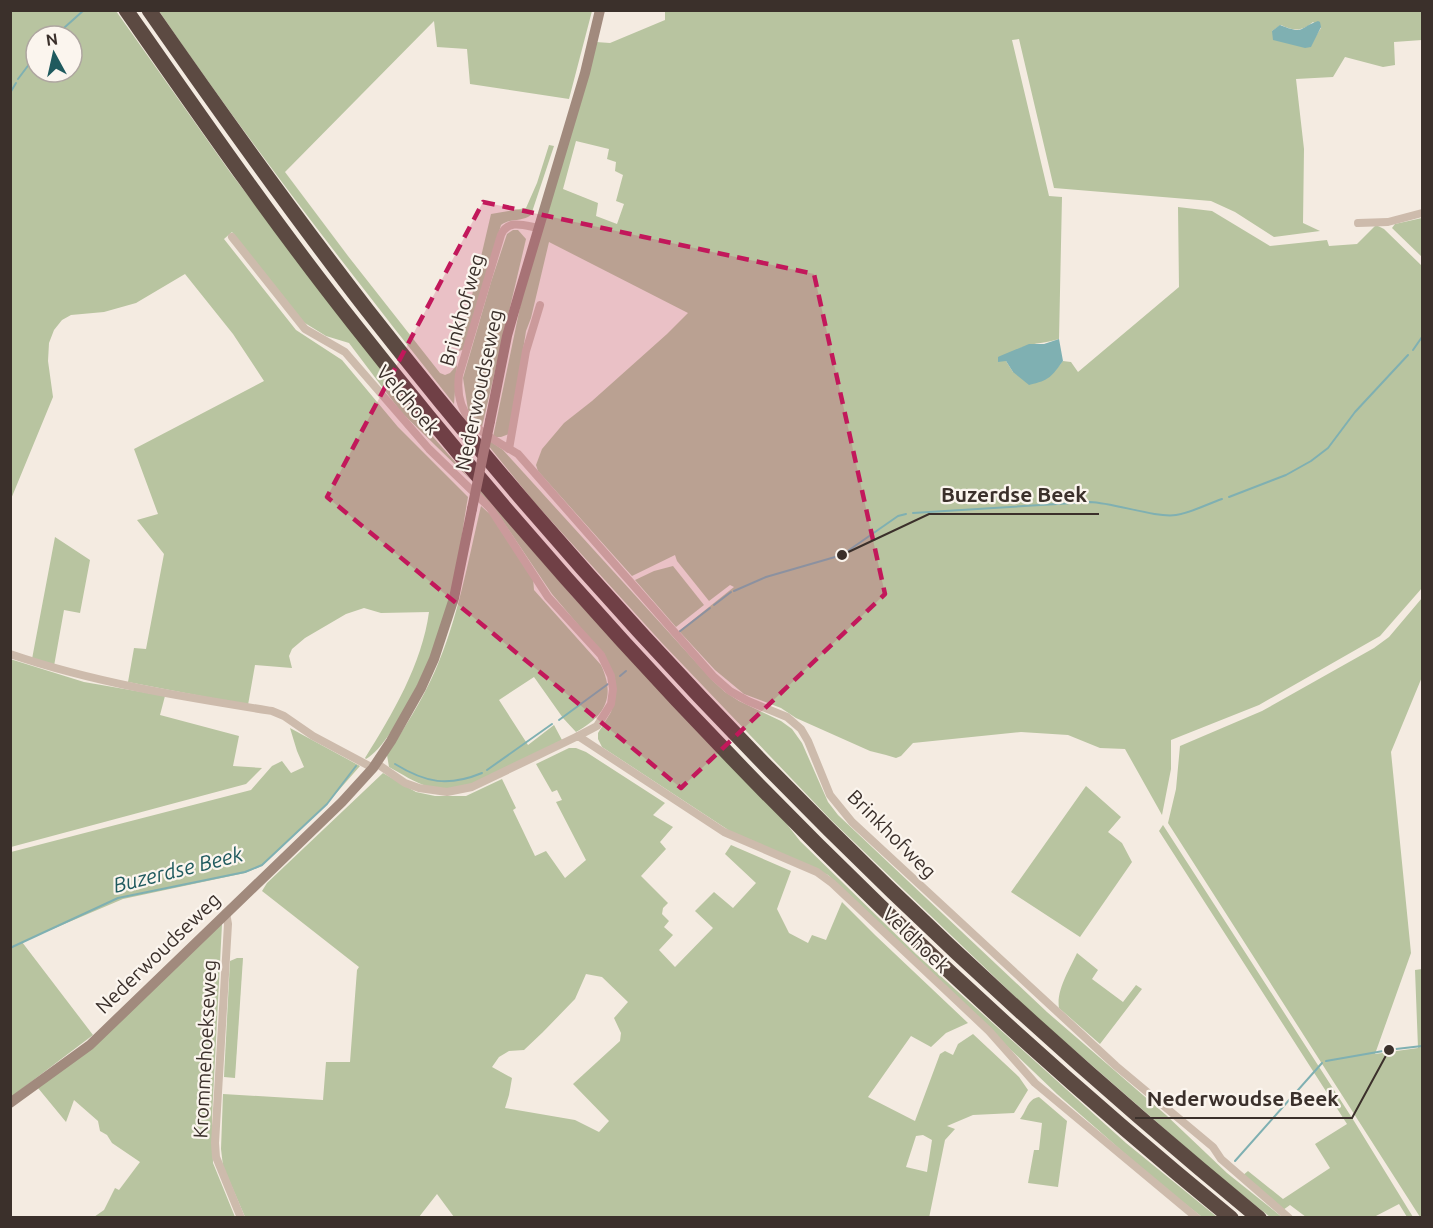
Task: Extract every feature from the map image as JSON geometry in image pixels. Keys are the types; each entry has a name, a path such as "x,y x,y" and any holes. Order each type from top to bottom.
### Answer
{"highway":[{"path":"126,10 247,181 352,322 471,469 684,708 804,831 976,996 1092,1100 1231,1218"},
{"path":"149,10 262,171 368,312 474,442 585,572 803,805 898,898 1097,1082 1259,1218"}],"street":[{"name":"Nederwoudseweg","path":"10,1103 90,1045 342,802 374,766 405,718 434,659 454,598 507,336 537,228 574,113 600,10"},
{"path":"1358,223 1388,222 1422,213"},
{"name":"Brinkhofweg","path":"537,228 513,224 507,226 503,231 459,375 459,394 470,421 482,433 518,454 713,675 730,691 787,717 801,729 830,795 852,822 1116,1066 1213,1147 1221,1159 1289,1218"},
{"name":"Veldhoek","path":"232,237 305,329 345,352 429,449 490,508 548,597 601,655 611,676 613,689 611,704 597,726 472,787 447,792 419,788 374,766"},
{"path":"509,449 526,351 540,305"},
{"path":"10,654 47,667 93,678 272,711 284,716 313,736 374,766"},
{"name":"Veldhoek","path":"578,736 724,832 817,872 832,883 989,1031 1035,1083 1197,1218"},
{"name":"Krommehoekseweg","path":"225,913 228,924 215,1143 216,1157 241,1218"}],"highlighted area":[{"path":"483,202 814,274 885,594 681,788 327,497"}],"green space":[{"path":"665,10 1422,11 1422,40 1394,42 1395,65 1383,67 1345,57 1333,77 1296,79 1304,149 1303,223 1320,231 1274,237 1235,212 1211,201 1054,188 1019,39 1012,40 1049,196 1062,197 1059,339 1023,347 1016,350 1006,361 1013,372 1058,367 1063,361 1071,362 1078,372 1179,287 1178,207 1212,211 1270,246 1327,240 1329,246 1357,244 1376,225 1384,229 1422,266 1422,588 1380,636 1259,705 1171,740 1171,769 1162,815 1125,749 1100,748 1068,735 1021,732 913,743 901,756 896,758 870,751 796,718 781,708 744,694 715,670 679,631 734,587 730,585 709,601 677,561 675,555 632,576 538,471 536,465 542,449 564,423 592,401 688,313 549,242 526,331 509,434 493,437 524,288 596,42 610,43 665,20","holes":["1313,22 1321,28 1312,42 1272,31 1281,25 1301,29","576,141 609,149 607,159 616,162 615,171 623,175 616,201 624,204 617,224 596,216 598,203 563,189"]},
{"path":"10,11 116,11 230,172 434,438 471,480 401,412 349,343 326,336 300,320 232,232 224,239 296,330 342,360 398,427 468,497 447,614 418,685 405,710 378,749 365,758 395,707 413,670 429,612 381,613 364,608 346,614 305,638 292,649 289,656 292,668 255,665 248,705 128,682 134,648 146,649 164,554 137,520 158,514 134,449 264,381 233,334 185,274 136,303 104,312 71,315 62,320 54,330 49,343 48,361 53,397 11,499"},
{"path":"159,11 592,11 569,99 470,84 467,49 437,47 434,21 285,172 440,373 445,375 450,373 457,365 454,404 266,161"},
{"path":"549,145 554,146 531,215 501,225 465,349 459,351 491,214 526,208"},
{"path":"1422,218 1422,257 1392,228 1395,224"},
{"path":"518,230 526,239 482,427 468,410 463,378 507,234"},
{"path":"484,437 503,450 713,681 739,701 781,721 792,729 802,743 828,802 838,815 1047,1012 1166,1115 1227,1173 1282,1217 1270,1217 1214,1172 1032,1013 831,820 662,643 535,503 483,439"},
{"path":"475,484 573,597 782,818 800,841 916,954 1126,1143 1217,1217 1202,1217 1157,1182 1057,1094 828,875 742,839 602,747 598,733 611,712 615,696 603,654 552,594 498,514 474,489"},
{"path":"481,506 493,517 533,577 534,590 601,665 608,687 607,696 601,712 576,732 563,718 534,677 499,700 528,745 554,725 562,740 516,766 481,781 447,788 430,787 389,767 387,755 424,693 443,651 462,590"},
{"path":"55,537 90,560 80,613 64,610 54,666 32,659"},
{"path":"673,566 704,605 676,627 635,580 654,571"},
{"path":"1422,598 1422,677 1391,752 1411,953 1375,1054 1418,1048 1415,970 1422,969 1422,1217 1420,1217 1168,823 1176,789 1180,746 1262,711 1374,648 1389,637"},
{"path":"10,659 84,682 165,696 160,715 239,736 233,766 262,768 246,784 11,847"},
{"path":"290,728 360,766 325,806 262,866 245,873 123,899 22,942 93,1035 11,1097 11,852 251,790 272,766 282,761 291,773 304,767"},
{"path":"569,748 576,748 586,752 665,803 653,815 673,827 660,842 666,849 641,876 668,903 663,908 662,914 669,921 664,927 673,935 659,950 675,967 713,928 695,911 714,892 733,908 756,883 725,854 731,845 791,871 777,909 789,933 808,943 812,935 826,940 842,902 968,1023 946,1033 931,1047 911,1036 868,1097 915,1121 940,1054 945,1051 953,1055 958,1044 973,1034 1019,1077 1028,1090 1014,1113 973,1115 947,1126 955,1129 945,1140 929,1218 454,1217 437,1194 419,1217 245,1217 223,1166 221,1149 223,1094 323,1100 326,1062 350,1062 359,967 262,891 267,883 383,773 416,792 435,796 466,796 502,779 516,808 513,810 535,856 546,851 565,878 586,860 556,802 562,800 557,790 552,792 536,764","holes":["586,974 602,977 628,1002 614,1018 621,1033 620,1041 573,1084 609,1121 599,1132 575,1120 505,1108 512,1078 492,1067 499,1057 509,1051 524,1050 543,1032 575,999","923,1135 932,1140 927,1172 906,1167 916,1136"]},
{"path":"1086,786 1121,817 1108,832 1122,843 1132,862 1080,937 1011,892"},
{"path":"1163,825 1354,1121 1413,1217 1407,1217 1399,1204 1374,1217 1306,1217 1290,1205 1283,1210 1242,1176 1248,1171 1283,1199 1330,1168 1315,1144 1347,1124 1159,831"},
{"path":"222,924 212,1118 213,1163 235,1217 94,1217 104,1210 115,1188 119,1190 140,1162 112,1143 107,1135 100,1131 98,1121 74,1100 66,1122 38,1088"},
{"path":"1077,953 1098,970 1092,979 1123,1002 1136,985 1142,989 1100,1044 1059,1008 1062,987"},
{"path":"243,958 235,1078 224,1077 230,961"},
{"path":"1039,1097 1067,1121 1058,1187 1028,1183 1034,1150 1039,1150 1042,1123 1020,1119 1032,1100"}],"water":[{"path":"1318,21 1321,27 1311,47 1305,48 1273,40 1272,31 1280,25 1298,30"},
{"path":"1059,339 1063,361 1053,374 1041,381 1029,385 1013,372 1006,361 998,362 998,357 1029,344 1044,344"}],"waterway":[{"path":"68,24 84,10"},
{"path":"18,79 24,71"},
{"path":"10,93 16,83"},
{"name":"Buzerdse Beek","path":"1413,350 1422,337"},
{"name":"Buzerdse Beek","path":"1229,497 1286,475 1328,448 1355,412 1408,355"},
{"name":"Buzerdse Beek","path":"913,513 1090,502 1157,514 1176,515 1222,499"},
{"name":"Buzerdse Beek","path":"734,591 766,577 842,555 898,516 906,514"},
{"name":"Buzerdse Beek","path":"714,605 731,592"},
{"name":"Buzerdse Beek","path":"679,632 710,608"},
{"name":"Buzerdse Beek","path":"620,676 626,671"},
{"name":"Buzerdse Beek","path":"559,720 608,684"},
{"name":"Buzerdse Beek","path":"487,770 552,724"},
{"name":"Buzerdse Beek","path":"395,764 417,775 437,781 458,780 482,773"},
{"name":"Buzerdse Beek","path":"10,948 118,898 245,872 262,865 327,804 356,766"},
{"path":"1396,1049 1422,1046"},
{"path":"1326,1061 1389,1050"},
{"path":"1235,1161 1322,1063"}],"place":[{"name":"Buzerdse Beek","path":"842,555"},
{"name":"Nederwoudse Beek","path":"1389,1050"}]}
